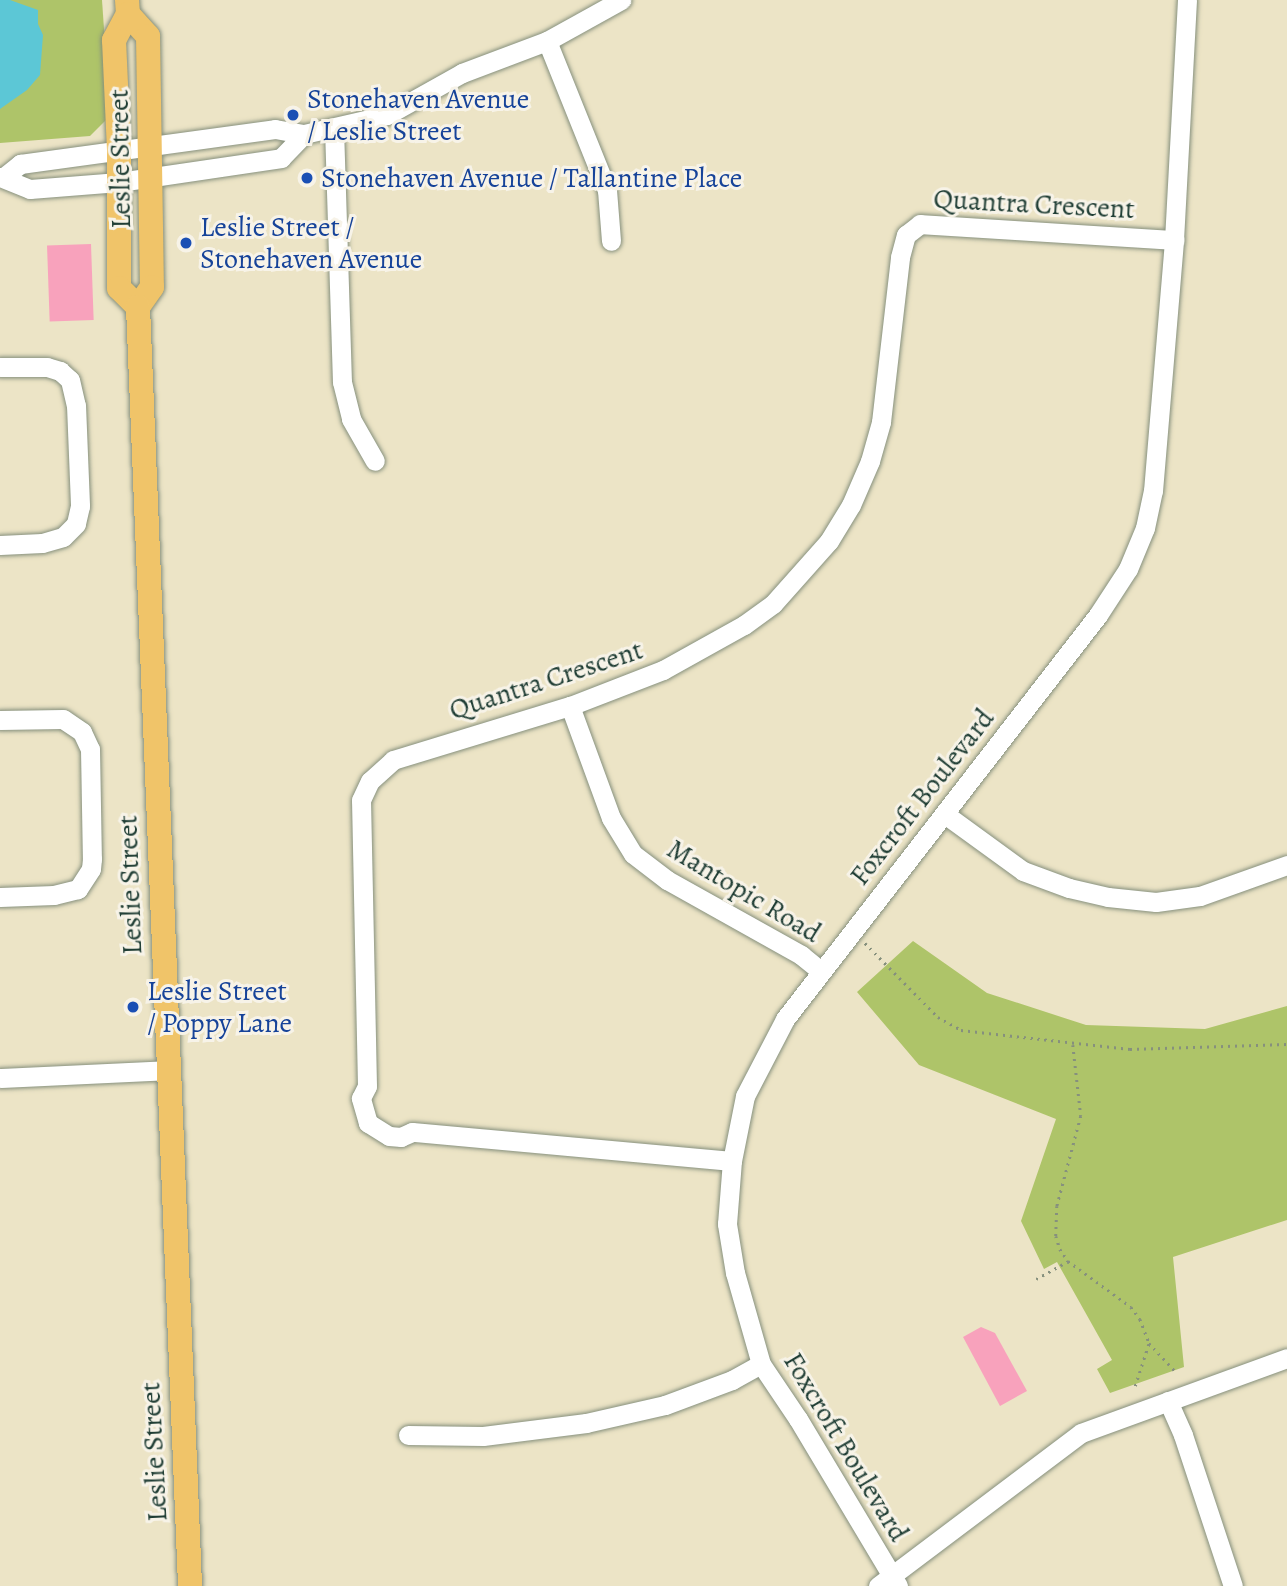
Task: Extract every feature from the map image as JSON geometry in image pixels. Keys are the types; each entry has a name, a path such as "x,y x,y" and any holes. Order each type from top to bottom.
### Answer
{"main road":[{"name":"Leslie Street","path":"127,7 148,36 152,287 138,307 190,1586"},
{"name":"Leslie Street","path":"127,7 114,40 119,150 119,288 138,307"}],"street":[{"path":"2,177 20,164 275,129 304,134 387,115 462,74 547,41 621,0"},
{"name":"Foxcroft Boulevard","path":"890,1583 798,1419 761,1364 735,1273 727,1224 732,1161 745,1097 785,1019 946,815 1098,615 1128,569 1153,491 1174,240 1187,0"},
{"path":"547,41 607,190 611,241"},
{"path":"334,128 342,382 351,419 375,461"},
{"path":"2,177 30,189 119,182 281,158 304,134"},
{"name":"Quantra Crescent","path":"732,1161 412,1132 401,1137 389,1136 368,1123 362,1112 361,1098 367,1086 361,800 370,781 393,760 412,752 570,706 663,670 744,625 773,604 829,541 851,505 881,422 900,257 906,235 920,224 1174,240"},
{"path":"0,367 47,366 60,371 70,380 76,405 80,506 76,524 63,537 42,543 0,545"},
{"name":"Mantopic Road","path":"570,706 611,817 633,854 667,880 801,955 821,971"},
{"path":"0,720 63,719 82,732 90,749 92,859 86,880 78,889 54,895 0,897"},
{"path":"946,815 1023,871 1069,888 1108,897 1156,902 1200,896 1287,865"},
{"path":"0,1078 167,1070"},
{"path":"890,1583 1081,1433 1287,1359"},
{"path":"408,1435 483,1436 586,1423 665,1405 732,1380 761,1364"},
{"path":"1168,1401 1183,1435 1233,1586"}],"path":[{"path":"853,930 938,1017 961,1030 1073,1045 1130,1049 1287,1044"},
{"path":"1073,1045 1082,1116 1055,1221 1060,1249 1068,1261 1131,1307 1140,1319 1149,1343 1175,1371"},
{"path":"1036,1279 1068,1261"},
{"path":"1135,1386 1149,1343"}],"green space":[{"path":"0,0 102,0 110,116 90,136 0,143"},
{"path":"913,941 987,993 1086,1025 1205,1029 1287,1006 1287,1220 1173,1257 1184,1367 1110,1393 1097,1369 1112,1360 1057,1262 1044,1269 1021,1221 1056,1119 919,1065 857,992"}],"water":[{"path":"0,0 10,0 38,10 38,24 43,35 40,75 27,90 0,109"}],"building":[{"path":"91,244 94,320 50,321 47,246"},
{"path":"981,1327 995,1333 1027,1391 1000,1406 963,1337"}],"place":[{"name":"Stonehaven Avenue / Leslie Street","path":"293,115"},
{"name":"Stonehaven Avenue / Tallantine Place","path":"307,178"},
{"name":"Leslie Street / Stonehaven Avenue","path":"186,243"},
{"name":"Leslie Street / Poppy Lane","path":"133,1007"}]}
